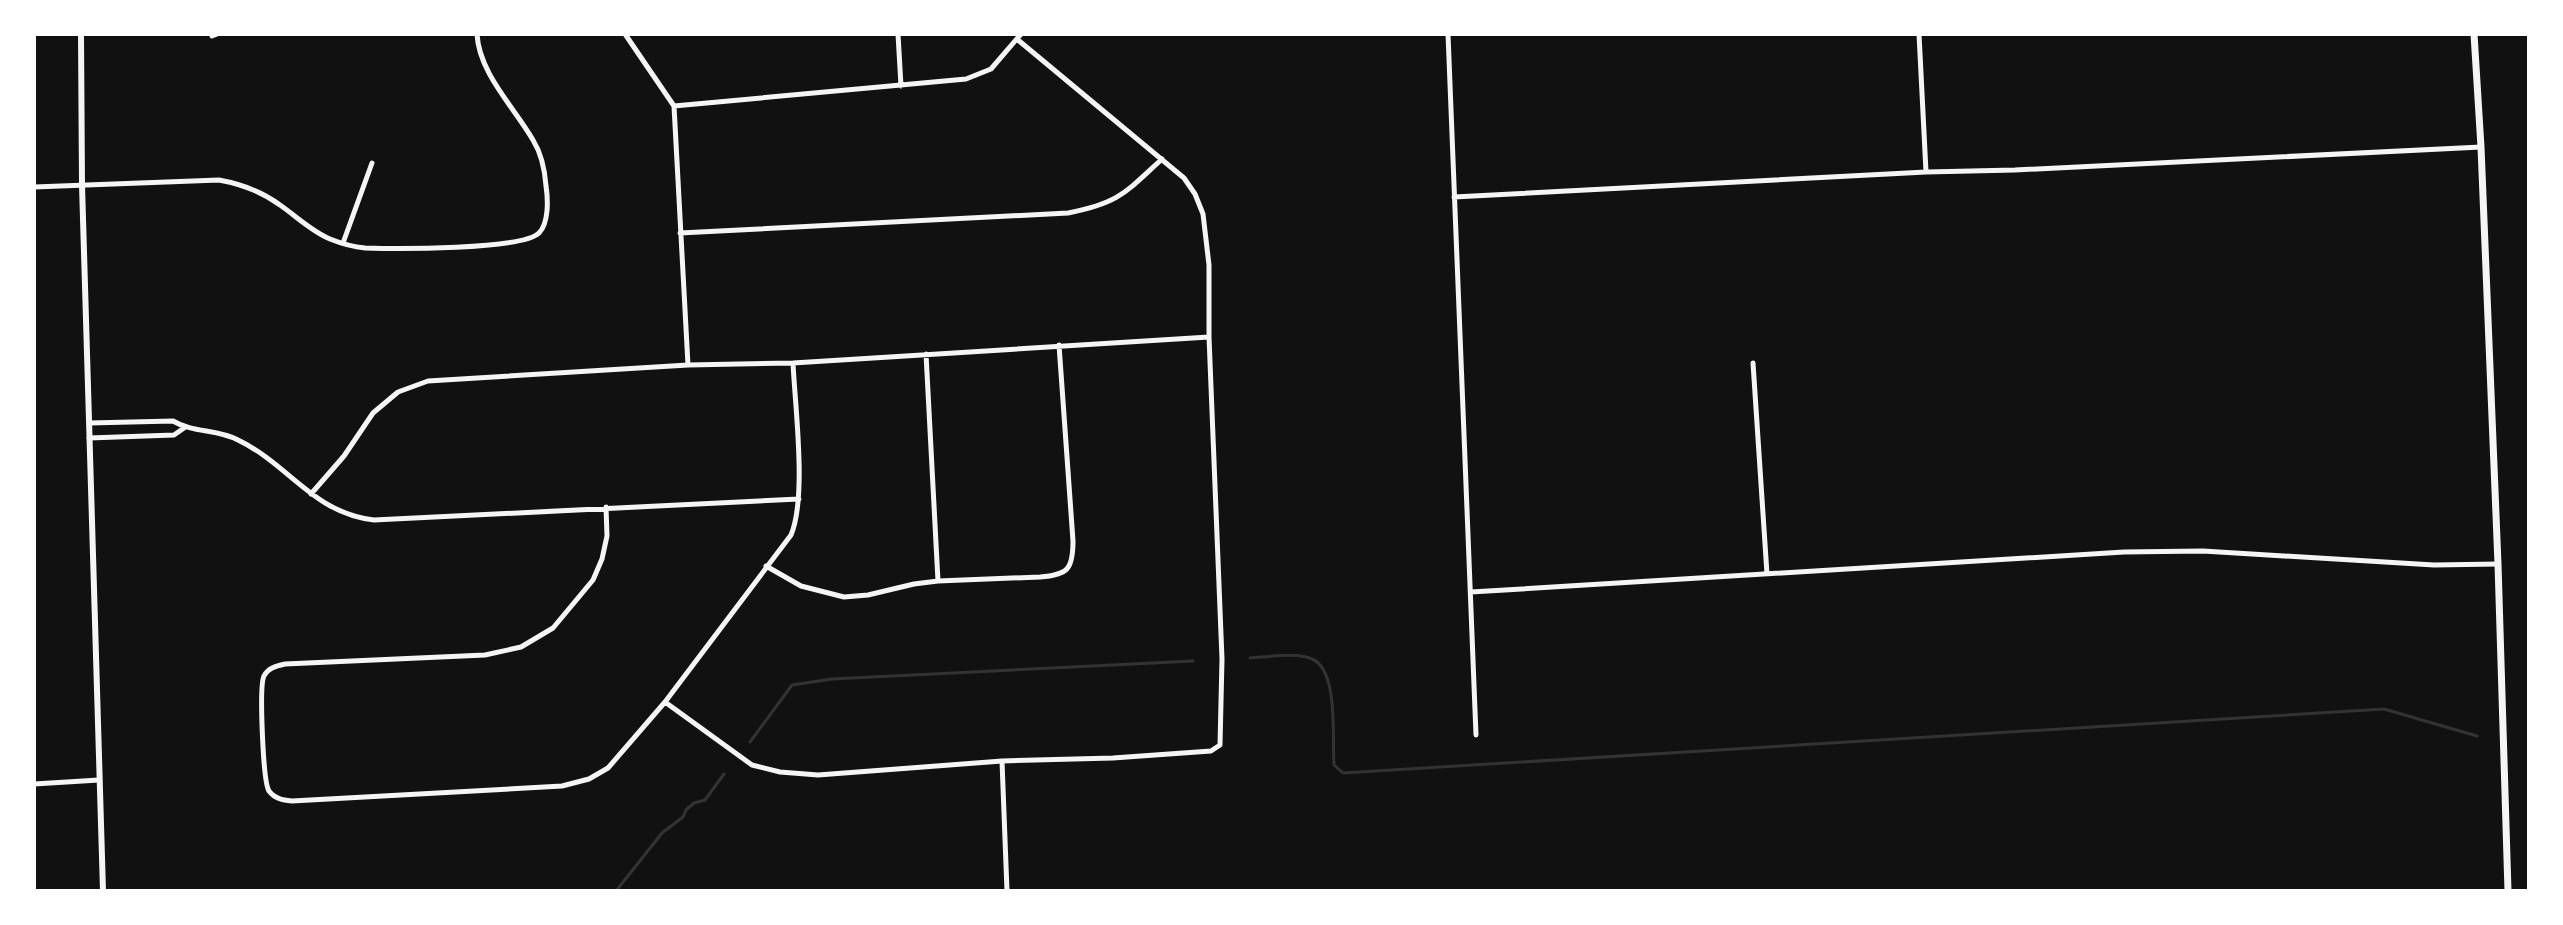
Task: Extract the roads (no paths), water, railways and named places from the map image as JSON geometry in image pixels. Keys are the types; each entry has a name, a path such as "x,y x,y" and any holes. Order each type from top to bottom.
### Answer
{"main road":[{"path":"2474,34 2498,564 2508,891"}],"street":[{"path":"81,34 82,185 103,891"},
{"path":"34,187 219,180 266,195 317,233 361,248 492,245 529,239 538,235 546,213 547,188 541,162 535,143 482,59 477,34"},
{"path":"625,34 674,106 688,365"},
{"path":"898,34 901,86"},
{"path":"1448,34 1476,735"},
{"path":"1919,34 1926,172"},
{"path":"665,702 752,765 780,772 818,775 1002,761 1211,751 1220,745 1220,613 1209,265 1203,214 1184,178 1019,37 991,69 966,79 674,106"},
{"path":"1454,197 2481,147"},
{"path":"680,233 1068,213 1100,207 1122,197 1162,159"},
{"path":"343,243 372,163"},
{"path":"311,494 344,456 373,413 398,392 428,381 688,365 793,363 1209,337"},
{"path":"766,566 801,586 844,597 938,581 1057,576 1066,571 1073,560 1073,541 1059,345"},
{"path":"926,354 938,581"},
{"path":"606,507 607,536 593,580 553,628 521,647 485,655 285,664 275,666 266,673 262,686 265,781 275,796 292,801 562,786 589,779 608,768 665,702 791,535 799,499 793,363"},
{"path":"1753,363 1767,574"},
{"path":"89,423 173,421 184,428 233,437 258,450 334,510 374,520 799,499"},
{"path":"89,438 174,435 184,428"},
{"path":"1471,592 2124,552 2202,551 2434,565 2498,564"},
{"path":"1002,761 1007,891"},
{"path":"34,784 99,780"}],"waterway":[{"path":"1250,658 1299,656 1312,659 1321,666 1327,677 1332,706 1334,765 1343,773 2384,709 2477,736"},
{"path":"750,742 792,685 832,679 1193,661"},
{"path":"616,891 662,833 683,817 694,803 705,800 724,774"}]}
